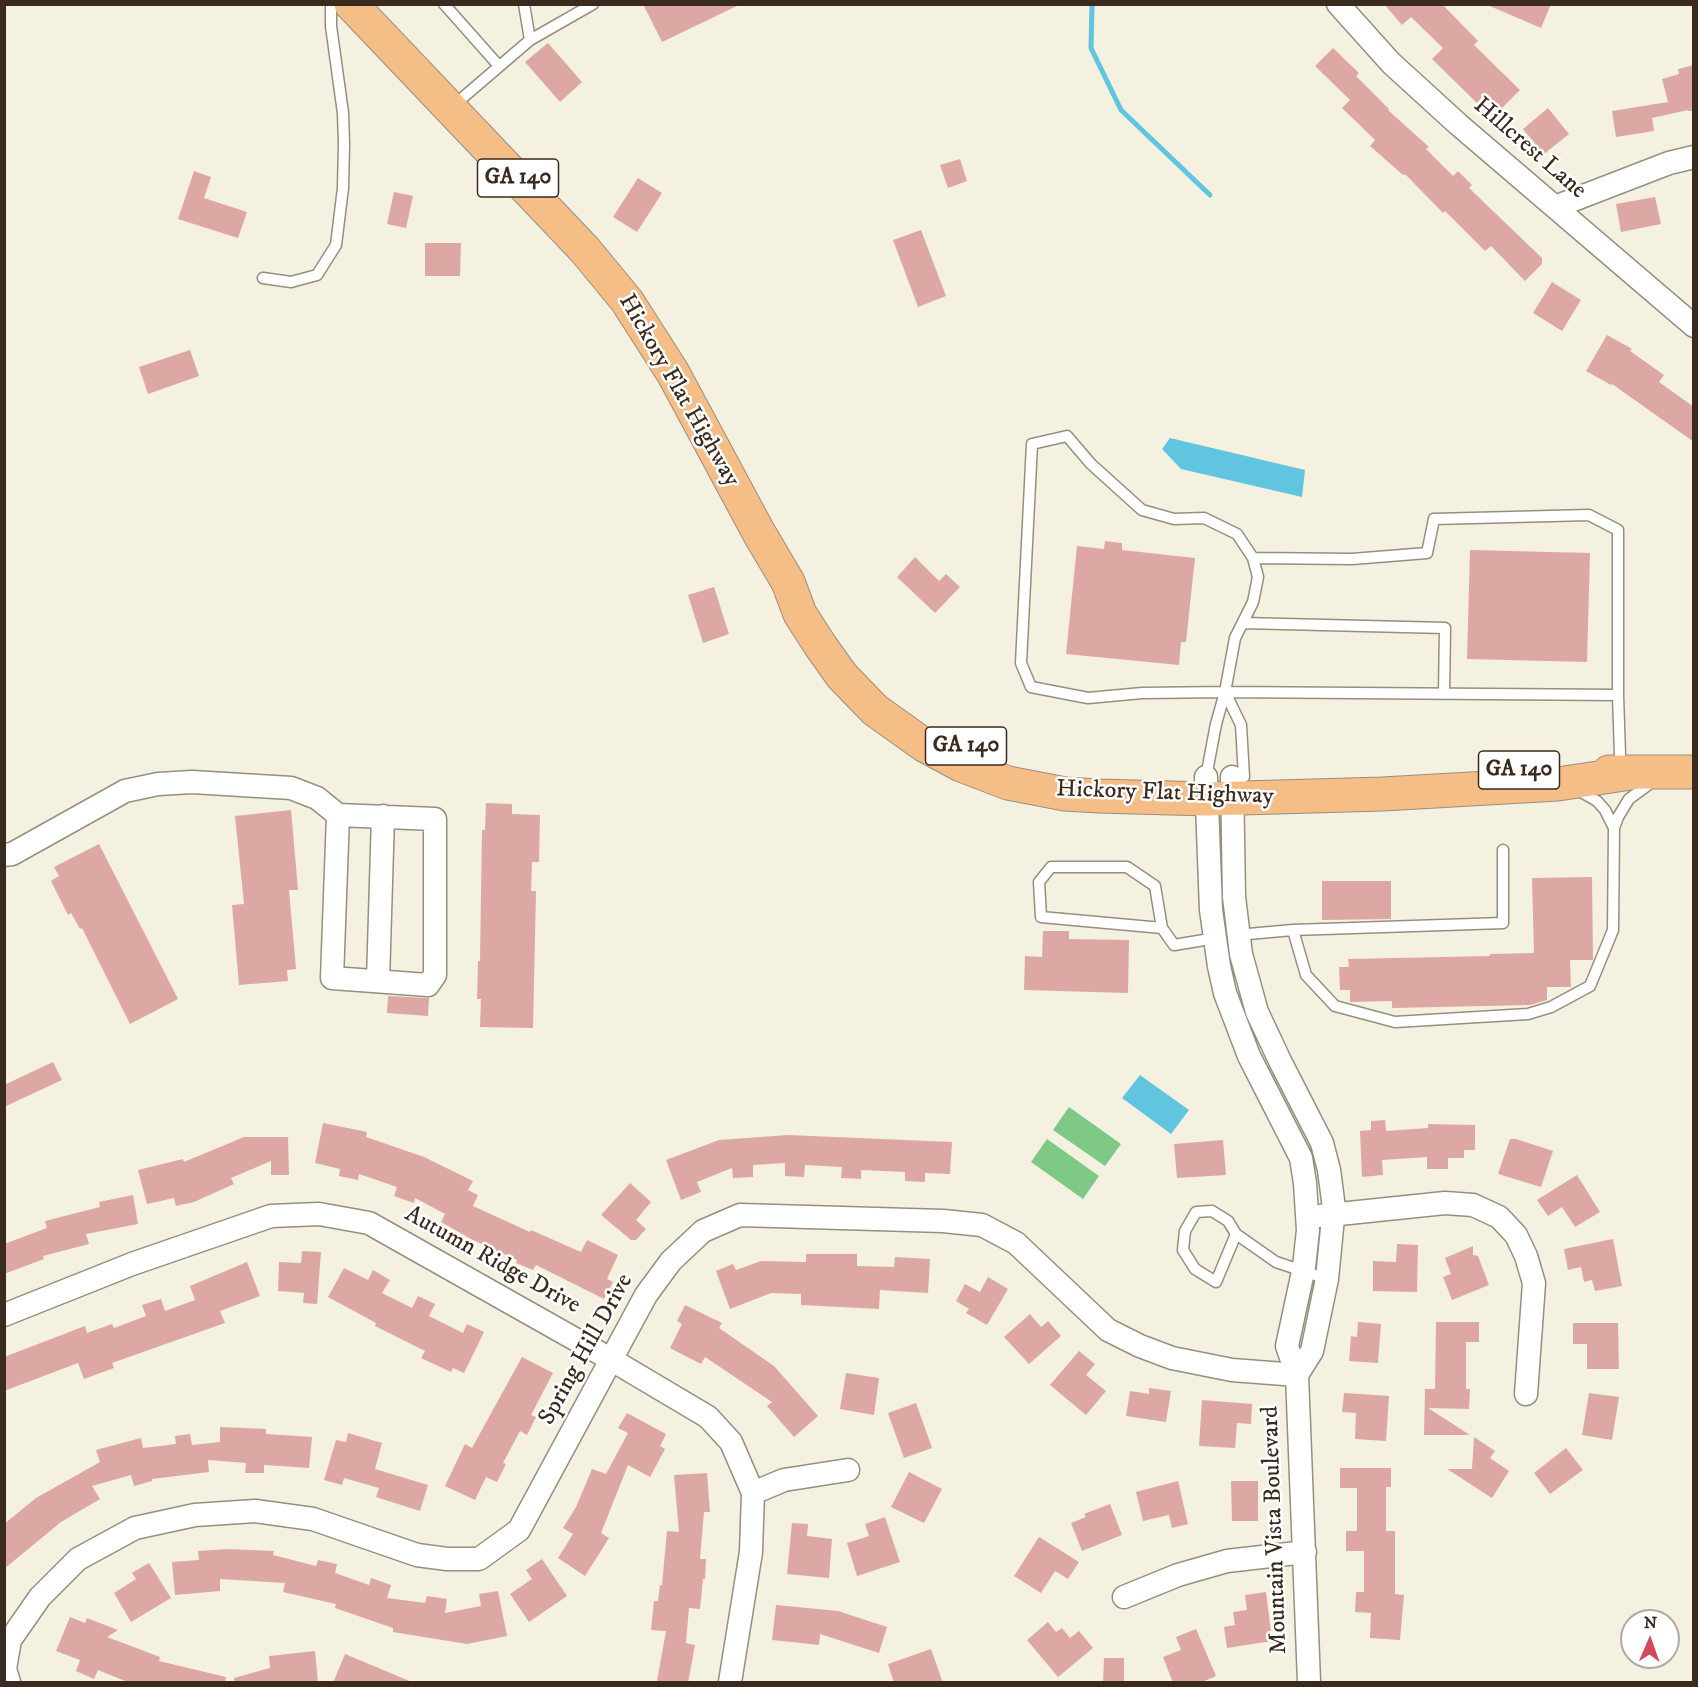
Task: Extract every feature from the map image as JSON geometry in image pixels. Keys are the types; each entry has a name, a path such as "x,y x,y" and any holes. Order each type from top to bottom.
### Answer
{"main road":[{"name":"Hickory Flat Highway","path":"351,4 585,250 627,300 673,373 788,582 816,606 843,645 878,684 920,720 961,744 1006,761 1063,772 1224,786 1383,794 1558,784 1627,773"},
{"name":"Hickory Flat Highway","path":"1224,786 1494,770 1682,772"}],"street":[{"name":"Hillcrest Lane","path":"1338,4 1390,63 1694,326"},
{"path":"1555,207 1669,163 1694,157"},
{"path":"4,855 12,854 126,791 158,784 192,782 291,788 317,798 338,814 435,819 435,975 428,984 332,978 338,814"},
{"name":"Mountain Vista Boulevard","path":"1224,786 1238,935 1257,1012 1322,1143 1329,1170 1333,1216 1327,1280 1312,1351 1297,1375"},
{"name":"Mountain Vista Boulevard","path":"1224,786 1211,910 1219,966 1231,1012 1249,1056 1301,1158 1307,1216 1304,1270 1287,1346 1297,1375 1309,1683"},
{"path":"378,981 383,816"},
{"path":"1307,1216 1333,1216 1445,1203 1473,1205 1499,1217 1516,1235 1527,1256 1534,1283 1526,1394"},
{"name":"Autumn Ridge Drive","path":"4,1316 132,1264 271,1216 319,1214 369,1223 708,1417 731,1442 753,1493 751,1552 730,1683"},
{"name":"Spring Hill Drive","path":"9,1683 5,1669 10,1640 40,1597 78,1559 135,1528 195,1515 255,1511 313,1520 417,1555 447,1559 479,1559 519,1530 646,1295 671,1260 704,1231 740,1215 943,1221 982,1225 1016,1243 1108,1330 1140,1346 1172,1358 1232,1370 1297,1375"},
{"path":"753,1493 784,1480 848,1470"},
{"path":"1124,1597 1179,1575 1227,1561 1305,1552"}],"lane":[{"path":"263,278 291,282 317,274 336,245 343,188 344,144 343,112 331,26 331,4"},
{"path":"444,4 499,66"},
{"path":"525,4 530,40"},
{"path":"451,107 530,40 593,4"},
{"path":"1224,786 1216,724 1225,692 1235,638 1252,602 1258,577 1252,558 1237,534 1204,518 1174,519 1142,510 1091,464 1067,436 1032,444 1021,663 1031,687 1088,698 1142,693 1225,692 1618,695"},
{"path":"1252,558 1352,559 1427,553 1434,519 1589,515 1618,530 1620,755 1627,773"},
{"path":"1243,623 1445,628 1444,694"},
{"path":"1224,786 1241,725 1225,692"},
{"path":"1293,930 1306,975 1335,1006 1395,1022 1528,1014 1551,1007 1590,986 1613,930 1614,828 1618,817 1629,799 1648,784 1682,772"},
{"path":"1558,784 1578,790 1597,801 1605,810 1614,828"},
{"path":"1162,928 1041,917 1039,882 1051,867 1127,867 1155,886 1162,928 1174,945 1238,935 1293,930 1503,923 1503,850"},
{"path":"1236,1234 1216,1282 1195,1269 1183,1250 1185,1231 1196,1212 1212,1211 1228,1221 1236,1234 1276,1262 1327,1280"}],"green space":[{"path":"1069,1107 1121,1144 1105,1166 1053,1130"},
{"path":"1047,1139 1099,1176 1083,1199 1031,1162"}],"water":[{"path":"1170,438 1305,470 1302,497 1181,469 1162,449"},
{"path":"1140,1075 1189,1110 1171,1134 1122,1098"}],"building":[{"path":"643,4 741,4 662,42"},
{"path":"1384,4 1442,4 1478,41 1474,45 1520,90 1500,110 1484,94 1477,103 1432,59 1443,48 1411,17 1402,25"},
{"path":"1485,4 1551,4 1541,28"},
{"path":"548,43 582,82 560,102 525,62"},
{"path":"1333,48 1359,73 1356,76 1388,110 1429,147 1426,149 1453,176 1458,171 1472,185 1469,188 1542,258 1542,264 1525,281 1491,246 1485,251 1405,174 1403,175 1370,146 1375,140 1342,108 1350,100 1315,66"},
{"path":"1694,65 1694,111 1688,110 1652,118 1654,131 1616,137 1612,111 1668,102 1662,79 1679,74 1678,69"},
{"path":"1548,108 1569,134 1544,154 1523,129"},
{"path":"960,159 967,181 948,188 940,165"},
{"path":"194,171 211,177 204,198 247,212 238,238 178,219"},
{"path":"638,178 662,193 637,232 613,217"},
{"path":"394,192 413,196 406,228 387,224"},
{"path":"1655,197 1661,224 1621,232 1616,204"},
{"path":"921,230 946,296 918,307 893,240"},
{"path":"425,243 461,243 460,276 425,276"},
{"path":"1552,282 1581,300 1562,331 1533,313"},
{"path":"1607,335 1632,349 1630,351 1664,375 1659,382 1694,407 1694,442 1612,384 1586,371"},
{"path":"190,350 199,376 148,394 139,367"},
{"path":"1105,541 1122,543 1122,550 1195,558 1186,642 1181,642 1179,665 1066,654 1077,546 1104,549"},
{"path":"1470,550 1590,553 1587,662 1467,659"},
{"path":"915,557 939,581 946,574 960,587 935,613 897,577"},
{"path":"714,587 729,634 703,643 688,595"},
{"path":"486,803 512,804 512,814 540,815 539,862 532,862 531,891 536,891 533,1028 480,1027 481,999 477,999 478,961 480,961 482,830 485,830"},
{"path":"291,810 298,890 289,890 296,969 287,970 288,981 239,985 232,905 244,904 235,816"},
{"path":"99,844 178,999 130,1024 82,928 80,929 71,913 68,915 51,881 59,876 54,867"},
{"path":"1592,877 1593,960 1570,960 1571,987 1547,987 1547,1000 1530,1005 1392,1008 1392,1001 1350,1002 1350,990 1340,990 1339,967 1349,967 1348,959 1534,953 1532,878"},
{"path":"1322,881 1391,881 1391,919 1322,920"},
{"path":"1043,931 1069,931 1069,939 1129,940 1128,993 1024,990 1025,956 1042,957"},
{"path":"388,996 429,998 428,1016 387,1013"},
{"path":"53,1062 62,1080 4,1107 4,1085"},
{"path":"1385,1120 1386,1131 1428,1128 1428,1124 1475,1125 1475,1150 1464,1150 1464,1158 1448,1158 1448,1169 1427,1169 1427,1157 1382,1160 1383,1175 1362,1177 1360,1131 1371,1130 1371,1121"},
{"path":"323,1123 367,1132 366,1137 424,1157 473,1181 468,1190 478,1195 473,1206 530,1232 531,1230 581,1252 587,1240 618,1255 607,1279 613,1282 604,1299 536,1265 533,1270 516,1263 517,1260 471,1239 441,1222 445,1214 415,1198 414,1203 394,1196 397,1187 359,1174 358,1180 339,1176 340,1169 315,1163"},
{"path":"788,1135 952,1142 950,1174 925,1173 925,1182 905,1181 905,1172 861,1170 861,1179 841,1178 842,1167 805,1165 804,1177 785,1176 785,1163 753,1165 753,1177 733,1178 732,1168 697,1182 701,1192 681,1200 666,1160 719,1140"},
{"path":"244,1137 288,1137 289,1175 271,1175 271,1161 231,1178 234,1184 194,1202 176,1206 174,1198 147,1204 138,1170 183,1159 184,1162"},
{"path":"1510,1139 1553,1151 1541,1187 1498,1174"},
{"path":"1223,1140 1226,1175 1177,1178 1174,1144"},
{"path":"1577,1175 1600,1212 1575,1227 1562,1207 1548,1216 1537,1200"},
{"path":"630,1183 651,1202 636,1220 646,1229 636,1240 631,1240 601,1215"},
{"path":"133,1195 138,1224 86,1234 89,1244 43,1256 44,1259 4,1274 4,1244 47,1228 45,1221 100,1207 99,1202"},
{"path":"1613,1239 1622,1286 1595,1291 1592,1280 1584,1282 1581,1267 1568,1270 1564,1249"},
{"path":"1397,1244 1418,1245 1417,1292 1373,1291 1373,1261 1396,1262"},
{"path":"1473,1246 1473,1255 1478,1256 1489,1285 1452,1300 1443,1277 1451,1274 1445,1258"},
{"path":"302,1251 321,1252 317,1304 303,1303 304,1293 278,1291 279,1262 301,1263"},
{"path":"806,1254 857,1254 857,1266 894,1267 895,1257 930,1259 928,1293 880,1290 879,1309 801,1305 801,1294 771,1293 730,1309 716,1271 733,1264 736,1270 761,1261 806,1262"},
{"path":"247,1262 260,1296 220,1311 225,1323 112,1363 114,1368 84,1379 78,1363 4,1391 4,1357 85,1326 87,1333 112,1324 114,1328 146,1316 142,1305 161,1299 165,1311 195,1300 190,1286"},
{"path":"344,1268 368,1280 373,1270 390,1280 382,1293 412,1308 418,1296 435,1304 429,1316 463,1333 467,1324 484,1332 464,1373 453,1368 451,1372 421,1358 425,1351 375,1326 376,1323 328,1297"},
{"path":"988,1277 1008,1289 987,1325 966,1313 969,1309 956,1301 965,1284 980,1292"},
{"path":"685,1305 722,1323 719,1328 774,1366 818,1416 794,1437 767,1406 772,1402 705,1357 701,1364 670,1348 682,1324 677,1321"},
{"path":"1030,1314 1041,1327 1048,1321 1061,1336 1029,1364 1004,1337"},
{"path":"1358,1322 1381,1324 1378,1363 1349,1361 1351,1336 1357,1337"},
{"path":"1436,1322 1479,1322 1479,1342 1466,1342 1466,1389 1470,1389 1469,1409 1428,1408 1470,1435 1424,1435 1425,1389 1435,1389"},
{"path":"1573,1323 1618,1323 1619,1369 1587,1369 1587,1344 1573,1344"},
{"path":"1079,1351 1095,1364 1086,1375 1106,1391 1086,1415 1050,1385"},
{"path":"522,1357 553,1373 531,1415 536,1417 527,1435 520,1431 503,1463 506,1464 497,1482 486,1477 475,1500 445,1486 465,1444 472,1448"},
{"path":"846,1373 879,1378 874,1415 840,1409"},
{"path":"1149,1388 1171,1391 1166,1422 1126,1416 1130,1391 1149,1394"},
{"path":"1344,1393 1389,1396 1386,1441 1355,1439 1356,1413 1342,1412"},
{"path":"1589,1393 1619,1397 1612,1440 1582,1435"},
{"path":"1202,1400 1252,1404 1251,1424 1237,1423 1235,1448 1199,1446"},
{"path":"916,1403 932,1448 904,1458 888,1413"},
{"path":"627,1413 666,1434 660,1446 665,1449 650,1477 628,1465 601,1533 609,1538 585,1576 558,1558 573,1534 563,1528 576,1507 592,1469 606,1474 628,1433 618,1428"},
{"path":"220,1427 266,1429 266,1434 312,1437 309,1468 264,1465 264,1473 245,1473 246,1463 208,1460 209,1472 152,1479 152,1481 134,1486 131,1475 92,1486 100,1499 61,1522 4,1569 4,1524 36,1498 100,1462 96,1450 141,1438 143,1448 176,1444 175,1436 190,1434 192,1445 220,1442"},
{"path":"348,1433 382,1443 375,1469 428,1485 420,1511 376,1497 379,1488 344,1478 342,1485 324,1480 336,1440 346,1442"},
{"path":"1474,1437 1495,1451 1490,1458 1509,1471 1492,1498 1447,1469 1472,1469"},
{"path":"1566,1448 1583,1470 1550,1494 1534,1473"},
{"path":"1340,1468 1391,1468 1391,1487 1386,1487 1386,1531 1395,1531 1395,1594 1404,1595 1400,1640 1370,1638 1371,1613 1355,1612 1356,1592 1364,1592 1364,1551 1346,1551 1346,1531 1357,1531 1357,1488 1340,1488"},
{"path":"909,1472 942,1489 924,1523 891,1507"},
{"path":"707,1473 710,1512 704,1512 700,1559 706,1559 705,1579 703,1579 700,1609 689,1608 686,1643 695,1645 688,1683 657,1681 666,1631 651,1630 654,1601 658,1601 660,1585 662,1585 667,1531 679,1532 674,1475"},
{"path":"1178,1481 1188,1524 1172,1528 1169,1515 1143,1521 1136,1492"},
{"path":"1231,1481 1258,1481 1258,1521 1232,1521"},
{"path":"1110,1504 1122,1535 1082,1551 1071,1523 1086,1517 1084,1514"},
{"path":"885,1517 900,1562 857,1576 847,1543 869,1536 865,1524"},
{"path":"792,1523 808,1524 807,1536 832,1539 829,1578 787,1574"},
{"path":"1039,1537 1079,1562 1068,1579 1055,1571 1041,1593 1014,1576"},
{"path":"227,1549 274,1551 273,1555 316,1566 318,1560 337,1564 335,1573 369,1585 371,1578 391,1585 387,1598 425,1603 427,1596 447,1599 445,1613 481,1606 479,1594 498,1591 507,1636 467,1644 393,1632 393,1628 335,1608 336,1604 283,1592 285,1583 220,1579 220,1591 175,1595 172,1562 199,1560 198,1551"},
{"path":"542,1559 567,1596 529,1622 510,1594 532,1579 526,1570"},
{"path":"149,1563 171,1598 131,1622 114,1593 136,1579 132,1573"},
{"path":"1266,1592 1272,1641 1227,1648 1224,1627 1235,1625 1233,1612 1247,1610 1245,1595"},
{"path":"776,1605 838,1611 887,1627 879,1653 820,1634 819,1645 772,1640"},
{"path":"70,1617 85,1623 87,1618 118,1630 107,1637 160,1657 159,1661 226,1677 225,1683 130,1683 98,1670 94,1679 76,1671 80,1660 56,1651"},
{"path":"1048,1622 1056,1632 1062,1628 1070,1638 1079,1631 1093,1648 1058,1677 1027,1640"},
{"path":"1196,1629 1216,1676 1200,1683 1173,1683 1163,1657 1181,1650 1176,1637"},
{"path":"931,1649 943,1683 894,1683 888,1664"},
{"path":"315,1651 318,1683 234,1683 234,1678 270,1668 269,1656"},
{"path":"345,1654 412,1682 412,1683 333,1683"},
{"path":"1104,1658 1124,1658 1124,1683 1103,1683"}],"waterway":[{"path":"1092,4 1091,48 1121,110 1210,195"}]}
